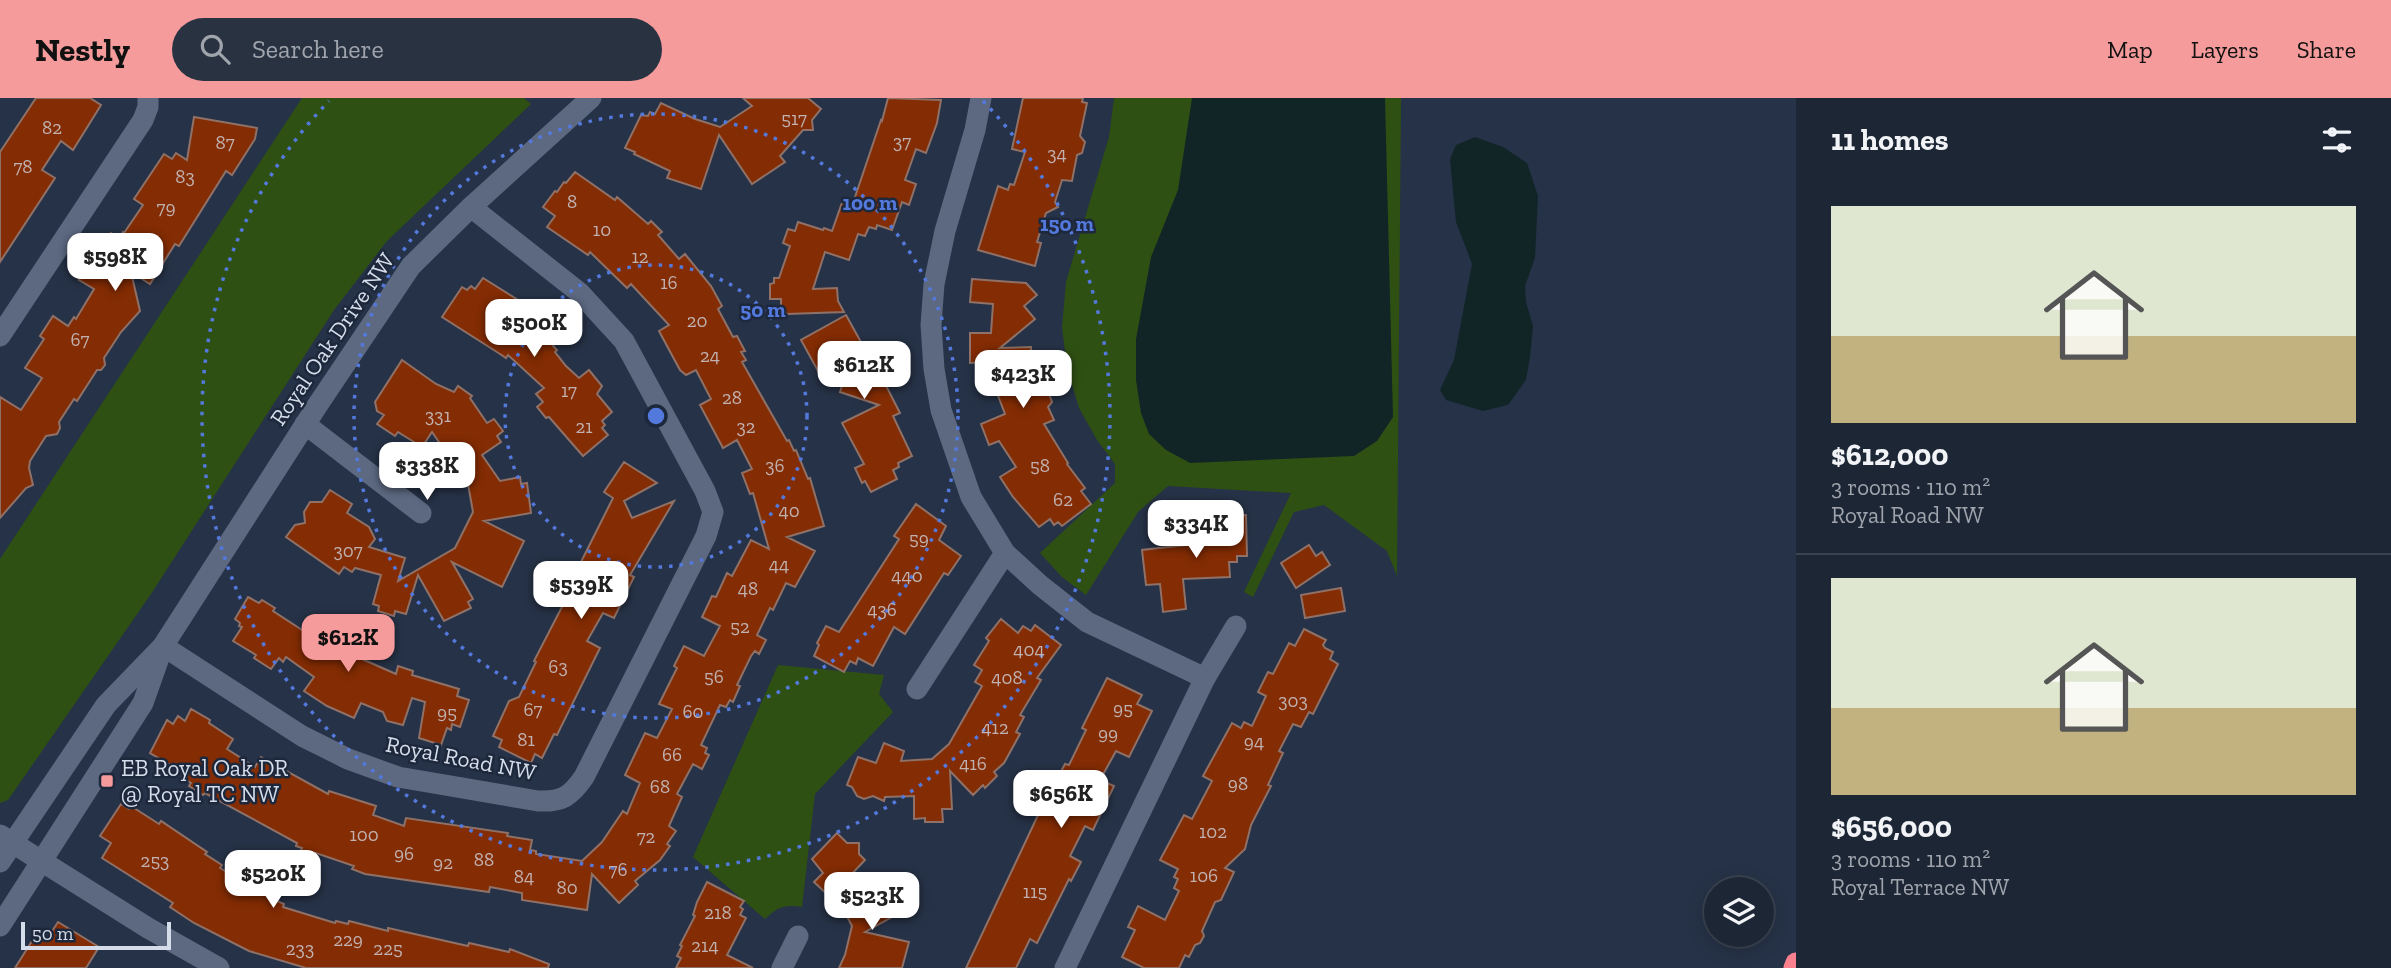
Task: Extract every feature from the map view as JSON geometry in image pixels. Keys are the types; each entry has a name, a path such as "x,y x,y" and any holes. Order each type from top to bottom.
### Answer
{"street":[{"path":"0,336 143,120 148,98"},
{"name":"Royal Oak Drive NW","path":"0,862 6,839 106,705 163,646 411,266 471,207 591,98"},
{"path":"981,98 964,170 945,231 934,284 931,325 933,369 941,410 971,497 1005,553 1087,622 1205,678"},
{"name":"Royal Road NW","path":"163,646 302,736 348,759 398,777 538,801 555,801 572,793 584,777 706,536 713,512 705,491 624,341 580,293 471,207"},
{"path":"306,424 421,513"},
{"path":"917,689 1005,553"},
{"path":"1065,968 1205,678 1236,626"},
{"name":"Royal Oak Drive NW","path":"0,926 143,703 163,646"},
{"path":"6,839 148,928 219,968"},
{"path":"782,968 798,936"}],"green space":[{"path":"302,98 524,98 531,104 387,241 334,310 151,594 8,800 0,803 0,559"},
{"path":"1114,98 1401,98 1397,576 1387,551 1324,505 1294,512 1253,597 1244,592 1291,493 1168,486 1138,512 1086,595 1062,577 1040,553 1115,483 1115,464 1097,440 1079,408 1067,368 1062,327 1066,282 1109,137"},
{"path":"778,665 884,675 879,694 893,712 815,794 802,907 782,907 765,919 693,857"}],"shaded area":[{"path":"1192,98 1385,98 1393,417 1377,441 1354,456 1190,463 1166,450 1149,434 1141,413 1136,380 1136,339 1151,257 1178,190"},
{"path":"1475,137 1503,147 1527,163 1538,196 1535,258 1525,286 1526,302 1533,326 1526,380 1508,405 1483,411 1446,400 1440,390 1454,360 1472,264 1456,222 1450,159 1456,145"}],"building":[{"path":"36,98 90,98 101,105 73,150 61,141 42,170 55,178 0,262 0,152"},
{"path":"743,98 808,98 821,109 812,120 813,130 803,130 780,156 785,162 752,184 719,135 701,189 667,178 670,171 625,148 641,115 648,116 650,112 655,114 661,103 720,127 752,106"},
{"path":"888,98 941,100 937,123 926,153 916,149 905,180 916,184 909,205 902,202 892,230 877,225 876,229 869,227 865,236 858,234 849,260 825,252 813,289 837,288 838,301 844,312 787,314 781,308 781,299 770,299 770,284 774,283 774,278 779,278 790,246 783,243 788,229 795,231 798,222 832,231 843,200 853,203"},
{"path":"1023,98 1083,98 1082,102 1087,103 1080,136 1085,142 1082,153 1077,155 1072,181 1062,180 1055,202 1058,207 1046,213 1037,242 1041,243 1035,266 978,250 998,186 1008,190 1010,184 1014,185 1025,152 1012,149"},
{"path":"194,117 257,128 255,139 232,175 226,171 179,246 175,244 150,284 131,272 140,311 121,332 104,358 105,365 101,370 97,370 77,401 74,399 59,422 57,434 46,436 30,461 33,485 26,488 0,518 0,397 21,410 42,378 25,368 44,339 40,336 53,316 68,326 74,317 76,319 94,289 79,280 111,233 119,238 143,205 134,199 164,154 172,159 176,153 187,160"},
{"path":"575,172 615,200 617,197 648,224 651,221 662,232 658,235 679,259 685,254 711,286 722,306 718,309 733,337 737,336 745,351 741,352 746,360 742,362 787,441 789,440 794,451 796,450 808,479 810,478 824,526 787,537 815,551 795,587 786,583 773,610 770,608 757,635 766,640 759,654 755,651 751,656 737,685 740,686 733,702 730,700 726,707 720,705 701,745 707,748 705,753 709,755 702,769 693,764 677,794 682,797 669,826 676,831 667,844 670,846 660,860 635,881 638,885 619,903 592,874 587,910 522,900 522,893 490,887 489,892 365,874 352,869 354,866 316,853 315,857 300,852 302,848 296,846 297,843 189,786 191,783 182,777 184,773 150,753 167,720 173,724 178,716 185,721 191,709 233,739 227,749 255,767 261,757 328,794 329,791 376,806 373,815 404,826 406,818 508,833 507,836 532,840 530,850 536,851 536,854 582,861 602,842 623,811 627,814 640,783 625,775 645,733 657,738 672,709 659,704 677,668 674,666 684,646 704,656 720,626 702,617 712,596 716,597 727,573 732,576 751,540 769,549 753,493 750,494 742,473 752,469 737,440 723,448 700,405 711,399 696,370 686,375 680,370 659,331 669,325 631,284 627,288 590,252 588,255 547,227 555,216 543,207"},
{"path":"483,278 531,308 562,336 553,346 566,366 579,378 589,370 602,386 597,394 612,412 602,421 605,425 602,428 608,435 583,456 537,407 543,402 536,394 544,388 508,355 506,358 442,317 462,287 467,290 471,286 475,289"},
{"path":"972,279 1026,283 1037,295 1024,306 1035,319 1000,348 1031,347 1031,364 1041,388 1047,388 1052,402 1048,407 1054,420 1044,424 1067,464 1085,488 1081,491 1091,504 1062,526 1058,522 1054,525 1050,519 1039,527 1000,477 1016,467 999,441 989,445 981,424 1005,414 989,372 989,365 985,365 985,360 970,363 970,333 991,333 993,304 970,302"},
{"path":"846,315 867,353 880,347 890,367 879,372 900,413 893,416 912,456 898,463 899,467 893,470 897,479 871,492 865,481 862,483 855,468 864,464 842,423 879,405 840,392 853,351 818,371 801,340"},
{"path":"402,360 436,384 454,392 458,386 472,396 470,398 487,423 494,419 503,431 497,436 501,442 482,455 500,481 520,477 521,484 527,483 531,513 484,521 524,541 502,587 452,562 473,599 468,602 471,608 444,621 418,575 406,614 395,611 394,616 378,611 379,606 373,604 381,575 355,568 352,572 344,567 339,574 286,537 295,525 305,523 304,512 310,502 322,502 330,490 352,504 347,513 369,527 375,539 369,547 405,558 398,581 455,548 473,512 468,484 432,432 422,447 398,432 395,436 377,424 384,415 377,411 375,402"},
{"path":"624,462 657,483 624,501 632,518 674,501 630,575 634,577 614,618 603,613 587,641 600,648 557,735 554,734 542,758 535,754 531,763 499,747 502,740 493,736 509,701 519,697 536,662 534,661 580,572 577,570 613,498 604,492"},
{"path":"916,504 946,526 939,540 961,556 948,575 944,573 905,634 894,627 873,666 858,658 856,664 850,661 844,672 814,656 826,626 839,632 899,539 894,536"},
{"path":"1246,515 1247,556 1237,556 1237,562 1229,562 1230,577 1183,579 1186,609 1163,612 1160,584 1146,585 1142,550 1203,543 1203,522 1229,521 1228,516"},
{"path":"1309,545 1316,556 1322,552 1330,565 1296,588 1281,563"},
{"path":"1341,588 1345,611 1305,618 1301,595"},
{"path":"248,597 259,603 262,600 275,608 273,611 319,641 321,637 337,648 396,674 398,666 413,671 412,675 459,689 457,696 469,700 460,727 452,724 451,730 447,728 441,745 419,738 425,702 412,698 403,725 387,721 383,712 361,703 354,718 327,706 304,691 314,677 286,657 283,662 279,658 271,669 254,658 256,655 233,641 242,627 235,619"},
{"path":"1001,619 1018,633 1023,626 1031,631 1035,625 1061,645 1037,678 1041,680 1020,715 1024,717 1016,732 1020,734 1004,763 994,772 997,776 973,795 950,771 952,809 942,809 943,822 925,822 925,818 914,819 914,796 885,797 884,801 873,796 864,799 857,796 852,787 847,785 858,757 876,763 884,743 904,751 901,761 932,759 949,744 982,686 975,682 982,670 974,665 989,641 986,638"},
{"path":"1304,629 1326,640 1323,645 1333,652 1330,659 1338,664 1313,714 1309,712 1301,727 1293,724 1279,751 1283,753 1268,785 1271,786 1251,825 1245,849 1225,868 1234,872 1221,900 1215,902 1202,931 1204,936 1189,957 1185,955 1179,968 1144,968 1122,957 1135,930 1128,927 1138,906 1165,920 1179,891 1174,888 1178,879 1174,877 1178,869 1160,860 1184,815 1192,819 1212,781 1203,776 1232,723 1241,728 1244,722 1252,726 1266,696 1258,692 1268,672 1273,674 1289,643 1295,646"},
{"path":"1107,678 1142,695 1137,704 1152,711 1129,757 1116,751 1100,780 1114,786 1093,830 1085,826 1070,856 1081,862 1071,881 1069,879 1037,943 1030,939 1016,968 966,968 1039,813 1065,764 1069,765 1086,730 1082,728"},
{"path":"121,804 129,809 131,806 159,824 161,821 207,852 205,854 222,865 220,868 276,898 275,900 284,904 283,907 335,923 348,924 349,921 468,946 469,943 509,952 510,949 549,964 548,968 306,968 249,951 194,923 170,907 173,903 102,858 111,843 100,836"},
{"path":"837,833 847,843 859,843 859,854 865,860 830,897 814,882 823,873 812,859"},
{"path":"707,882 744,901 740,907 743,909 740,915 746,918 727,955 753,968 676,968 681,958 677,956 682,946 680,945 695,916 693,915 697,902"},
{"path":"885,883 901,912 865,932 909,942 902,968 839,968 852,926 840,903"},
{"path":"58,922 99,947 86,968 15,968 37,933 47,939"}],"place":[{"name":"EB Royal Oak DR @ Royal TC NW","path":"107,781"}]}
